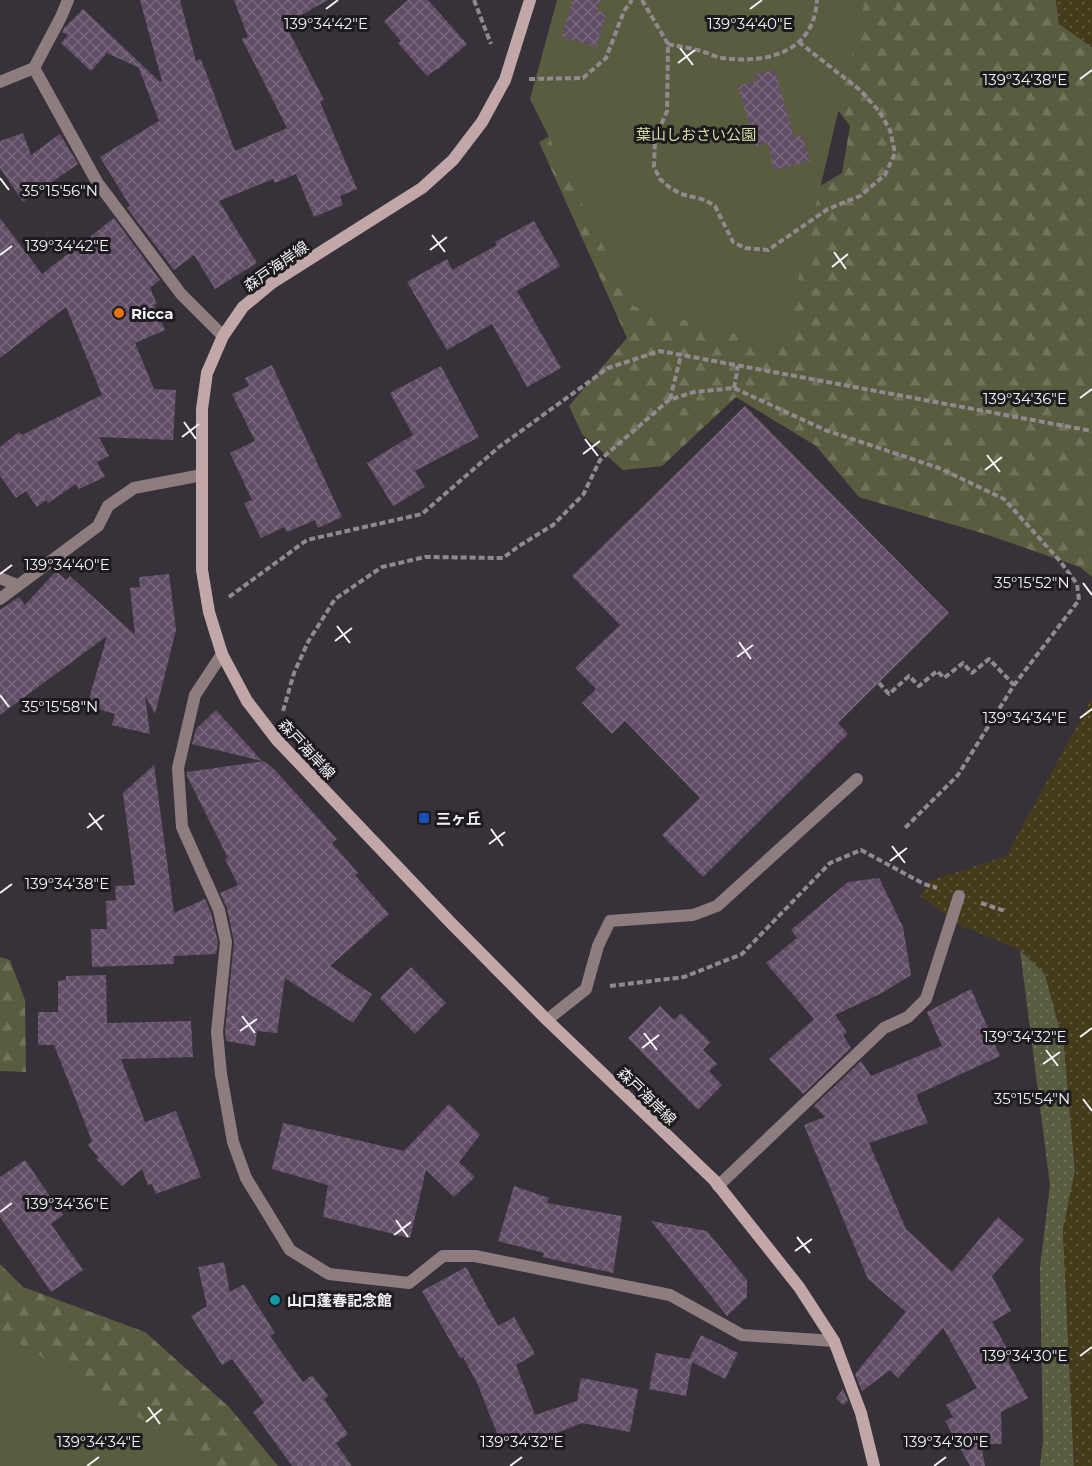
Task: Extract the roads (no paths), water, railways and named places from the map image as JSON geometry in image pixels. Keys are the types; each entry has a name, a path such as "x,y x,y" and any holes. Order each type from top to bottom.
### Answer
{"main road":[{"name":"森戸海岸線","path":"530,0 505,80 482,122 453,160 422,188 272,283 243,307 222,336 207,373 202,409 202,570 209,612 222,654 247,701 277,740 450,922 718,1186 799,1287 834,1341 861,1413 874,1466"}],"street":[{"path":"0,82 34,68 68,0"},
{"path":"34,68 97,182 182,294 222,336"},
{"path":"0,598 98,526 108,506 134,488 202,475"},
{"path":"0,578 17,585"},
{"path":"222,654 195,696 178,768 182,827 219,910 226,942 217,1032 221,1074 233,1142 246,1178 290,1250 329,1274 409,1283 443,1256 475,1256 670,1295 742,1335 834,1341"},
{"path":"547,1020 586,989 598,946 610,921 693,915 717,906 856,779"},
{"path":"718,1186 884,1028 908,1017 926,999 959,896"}],"place":[{"name":"Ricca","path":"119,313"},
{"name":"三ヶ丘","path":"424,818"},
{"name":"山口蓬春記念館","path":"275,1300"}],"park label":[{"name":"葉山しおさい公園","path":"696,134"}]}
